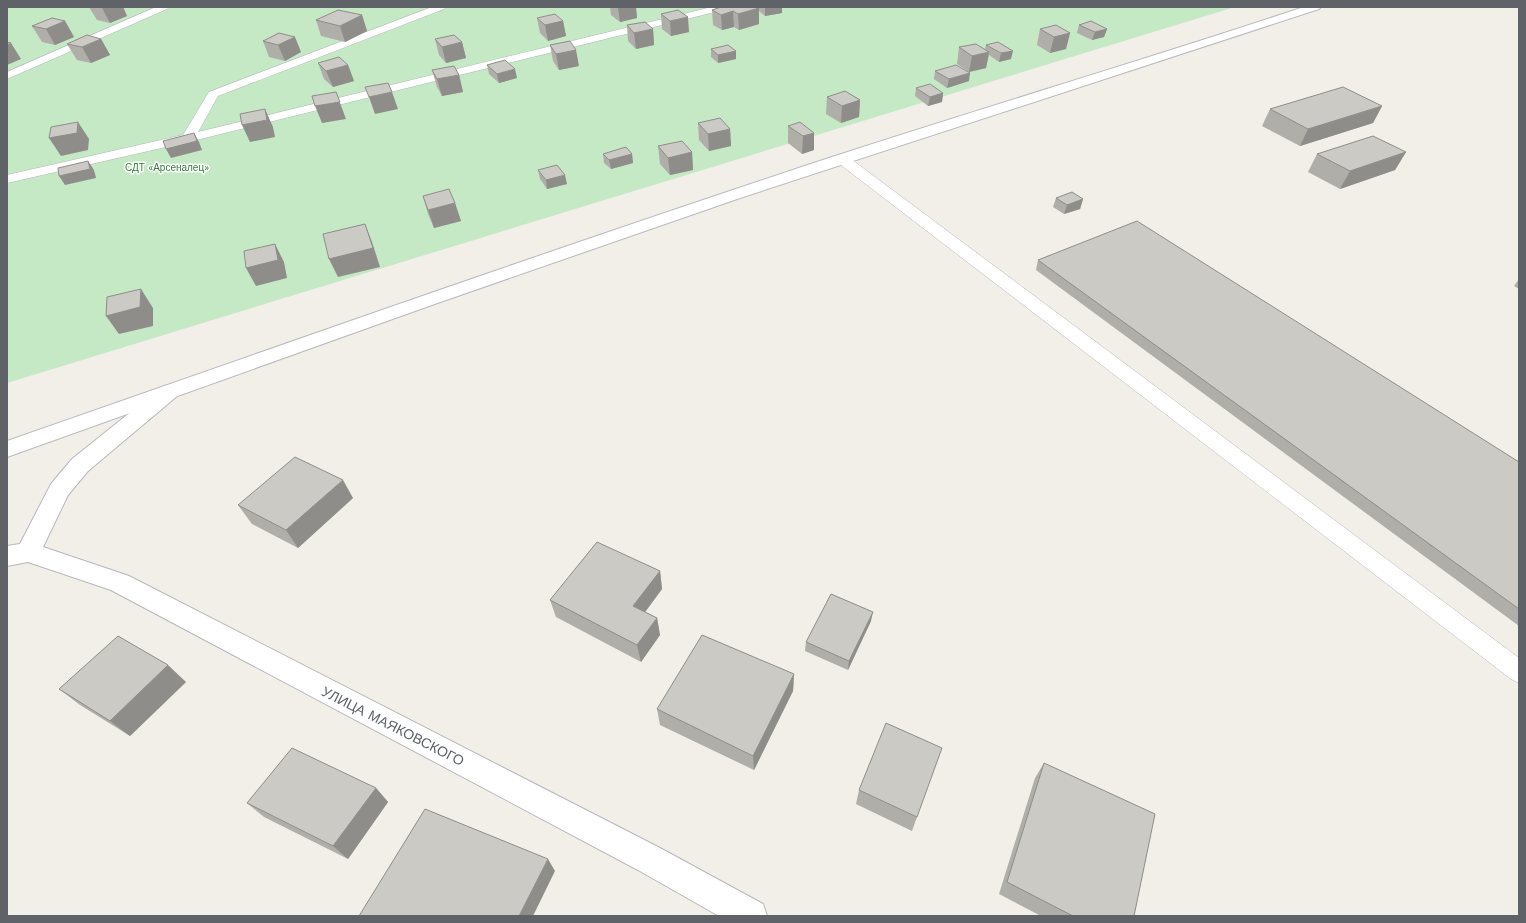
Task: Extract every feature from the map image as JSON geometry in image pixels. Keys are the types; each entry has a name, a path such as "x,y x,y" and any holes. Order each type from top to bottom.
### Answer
{"street":[{"path":"7,449 842,159 1199,46 1314,7"},
{"name":"УЛИЦА МАЯКОВСКОГО","path":"169,392 80,465 59,490 18,554 120,583 649,859 751,916"}],"lane":[{"path":"7,76 164,7"},
{"path":"188,138 213,94 441,7"},
{"path":"7,179 188,138 724,7"},
{"path":"842,159 1519,672"}],"green space":[{"name":"СДТ «Арсеналец»","path":"7,7 1235,7 7,383"}],"building":[{"path":"721,7 759,8 738,14 733,11 721,15 712,10"},
{"path":"338,10 362,15 340,26 316,20"},
{"path":"678,10 688,17 670,21 661,14"},
{"path":"555,14 563,21 545,25 537,18"},
{"path":"52,18 65,21 46,29 32,26"},
{"path":"1091,21 1107,29 1095,32 1079,25"},
{"path":"645,22 653,29 634,33 627,25"},
{"path":"1056,25 1070,33 1054,37 1040,29"},
{"path":"279,33 295,37 278,45 263,41"},
{"path":"87,35 101,39 82,47 67,44"},
{"path":"454,35 462,42 442,47 435,39"},
{"path":"570,41 576,50 556,54 550,45"},
{"path":"998,42 1013,51 1001,53 986,45"},
{"path":"976,44 989,52 972,56 959,47"},
{"path":"728,45 736,51 718,55 711,49"},
{"path":"339,57 348,65 326,71 318,63"},
{"path":"505,60 515,69 497,74 487,65"},
{"path":"956,65 970,73 949,79 935,71"},
{"path":"454,66 459,75 437,79 432,70"},
{"path":"388,83 392,92 369,97 365,87"},
{"path":"930,84 943,93 930,97 916,88"},
{"path":"1343,87 1382,106 1308,129 1270,109"},
{"path":"845,91 860,100 842,106 827,97"},
{"path":"336,92 340,102 315,106 312,96"},
{"path":"265,109 267,120 242,125 240,114"},
{"path":"720,118 730,129 708,134 698,123"},
{"path":"78,122 77,133 49,138 51,127"},
{"path":"800,122 814,133 803,136 788,126"},
{"path":"194,133 197,141 166,149 163,141"},
{"path":"1373,136 1406,152 1350,171 1317,154"},
{"path":"682,141 692,152 668,158 658,146"},
{"path":"626,147 632,154 609,160 603,154"},
{"path":"88,161 90,169 59,176 58,168"},
{"path":"557,165 565,175 546,180 538,170"},
{"path":"449,189 455,203 428,210 423,196"},
{"path":"1072,192 1083,199 1067,205 1056,198"},
{"path":"1137,221 1519,462 1519,609 1038,260"},
{"path":"365,224 373,248 329,259 323,234"},
{"path":"275,244 278,260 246,268 244,251"},
{"path":"141,289 140,307 106,316 107,297"},
{"path":"295,457 343,480 286,530 238,505"},
{"path":"597,542 660,571 633,606 657,618 637,645 550,600"},
{"path":"831,594 873,612 849,661 806,642"},
{"path":"702,635 794,674 753,756 657,709"},
{"path":"118,636 168,665 110,721 59,689"},
{"path":"886,723 942,748 917,817 859,790"},
{"path":"292,748 376,788 333,846 247,803"},
{"path":"1044,763 1155,814 1134,916 1073,916 1007,882"},
{"path":"425,809 548,859 519,916 359,916"}]}
